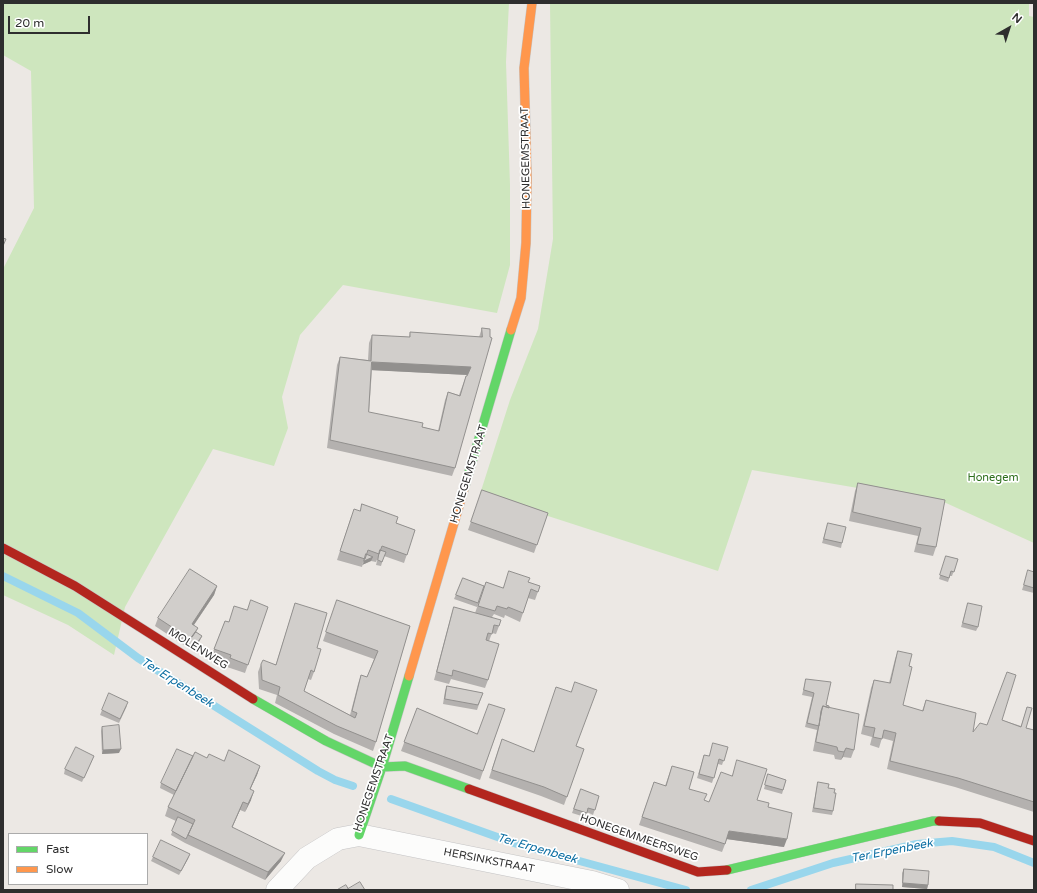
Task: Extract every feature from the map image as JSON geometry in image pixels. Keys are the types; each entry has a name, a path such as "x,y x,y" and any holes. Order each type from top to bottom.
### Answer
{"street":[{"name":"HONEGEMSTRAAT","path":"277,890 307,858 338,838 359,835 382,767 521,298 526,243 527,178 524,68 532,3"},
{"name":"MOLENWEG","path":"3,548 75,586 252,698 326,741 382,767"},
{"name":"HONEGEMMEERSWEG","path":"382,767 405,766 698,872 728,870 933,821 980,823 1034,841"},
{"name":"HERSINKSTRAAT","path":"359,835 592,882 618,890"}],"green space":[{"path":"3,3 509,3 506,62 510,185 510,265 497,313 343,285 300,335 282,397 288,428 274,466 213,449 125,607 114,655 68,625 3,595 3,269 34,208 31,71 3,55"},
{"name":"Honegem","path":"550,3 1029,3 1029,16 1034,17 1034,543 946,503 752,470 718,571 480,494 510,400 538,329 553,239"}],"building":[{"path":"3,238 6,239 3,246"},
{"path":"482,328 490,329 490,337 492,338 455,468 330,440 340,357 371,361 372,335 410,337 410,332 482,337","holes":["372,362 471,367 466,376 460,396 448,392 439,431 422,427 423,423 369,412"]},
{"path":"858,483 945,500 936,547 917,544 921,528 853,512"},
{"path":"482,490 548,513 537,545 471,522"},
{"path":"362,504 398,517 396,523 415,530 407,555 382,546 379,554 368,550 365,559 340,551 354,509 360,511"},
{"path":"828,523 846,527 842,543 824,539"},
{"path":"380,550 386,552 382,562 378,560"},
{"path":"366,554 373,557 364,561"},
{"path":"946,556 958,559 954,572 951,571 949,578 940,575"},
{"path":"190,569 217,586 192,624 198,628 190,639 158,618"},
{"path":"1028,570 1034,572 1034,588 1024,585"},
{"path":"509,571 530,578 528,582 540,586 538,592 531,589 523,613 508,607 507,609 497,606 495,611 478,606 486,582 503,588"},
{"path":"463,578 484,586 478,603 456,595"},
{"path":"251,600 268,607 248,665 230,658 231,655 214,649 225,621 229,622 234,606 247,610"},
{"path":"337,600 410,626 376,742 337,726 278,695 280,687 262,680 261,664 263,660 276,665 295,603 327,613 317,648 321,649 314,672 311,670 304,691 355,718 357,713 352,711 361,675 367,677 378,651 326,632"},
{"path":"968,603 982,606 978,627 963,623"},
{"path":"454,607 501,620 499,626 494,625 492,634 488,633 486,640 499,644 488,680 453,670 452,676 437,672"},
{"path":"196,632 202,636 194,647 188,643"},
{"path":"898,651 912,654 909,666 912,667 903,705 923,711 926,700 976,713 973,732 980,723 987,725 1007,672 1016,675 1002,720 1021,727 1027,707 1032,708 1026,728 1034,730 1034,802 958,778 890,761 896,733 884,730 882,739 873,737 875,728 864,726 874,680 890,683"},
{"path":"806,679 831,682 826,705 829,706 829,708 823,706 819,726 807,723 814,693 804,690"},
{"path":"575,682 597,690 576,746 584,749 567,797 544,787 492,770 502,739 534,752 556,687 571,692"},
{"path":"447,686 483,693 478,705 445,699"},
{"path":"109,693 128,702 120,719 102,710"},
{"path":"489,704 505,709 483,771 404,742 417,708 477,734"},
{"path":"823,706 859,714 854,750 846,748 844,752 838,751 837,747 816,742"},
{"path":"119,725 121,749 103,750 102,727"},
{"path":"713,743 728,747 724,761 719,759 714,778 699,774 704,755 709,756"},
{"path":"76,747 94,756 84,778 65,769"},
{"path":"177,749 193,756 176,791 161,783"},
{"path":"229,750 260,766 250,789 254,791 248,804 243,802 232,827 285,853 268,872 188,835 195,820 168,807 195,752 207,758 209,754 224,761"},
{"path":"737,760 767,769 757,800 769,803 768,807 792,813 787,839 729,831 725,844 642,817 654,782 666,786 672,766 694,772 689,789 707,794 704,800 709,802 721,772 732,776"},
{"path":"768,774 786,780 783,790 765,785"},
{"path":"818,782 829,784 828,788 835,789 834,793 836,793 833,811 814,808"},
{"path":"581,789 599,796 595,810 588,808 587,813 574,809"},
{"path":"178,817 193,824 186,839 172,831"},
{"path":"161,840 190,854 181,871 153,857"},
{"path":"904,869 929,871 928,885 903,883"},
{"path":"360,882 365,890 348,889"},
{"path":"856,884 893,885 893,890 856,890"},
{"path":"346,885 349,890 337,890"}],"waterway":[{"name":"Ter Erpenbeek","path":"3,576 78,613 138,658 318,771 335,780 353,786"},
{"name":"Ter Erpenbeek","path":"391,799 517,844 686,890"},
{"name":"Ter Erpenbeek","path":"751,890 833,863 917,844 952,841 994,847 1034,863"}],"traffic: fast":[{"path":"464,489 511,330"},
{"path":"359,835 382,767 409,676"},
{"path":"253,699 326,741 382,767 405,766 469,789"},
{"path":"727,870 933,821 939,821"}],"traffic: slow":[{"path":"511,330 521,298 526,243 527,178 524,68 532,3"},
{"path":"409,676 464,489"}],"traffic: jam":[{"path":"3,548 75,586 253,699"},
{"path":"469,789 698,872 727,870"},
{"path":"939,821 980,823 1034,841"}]}
